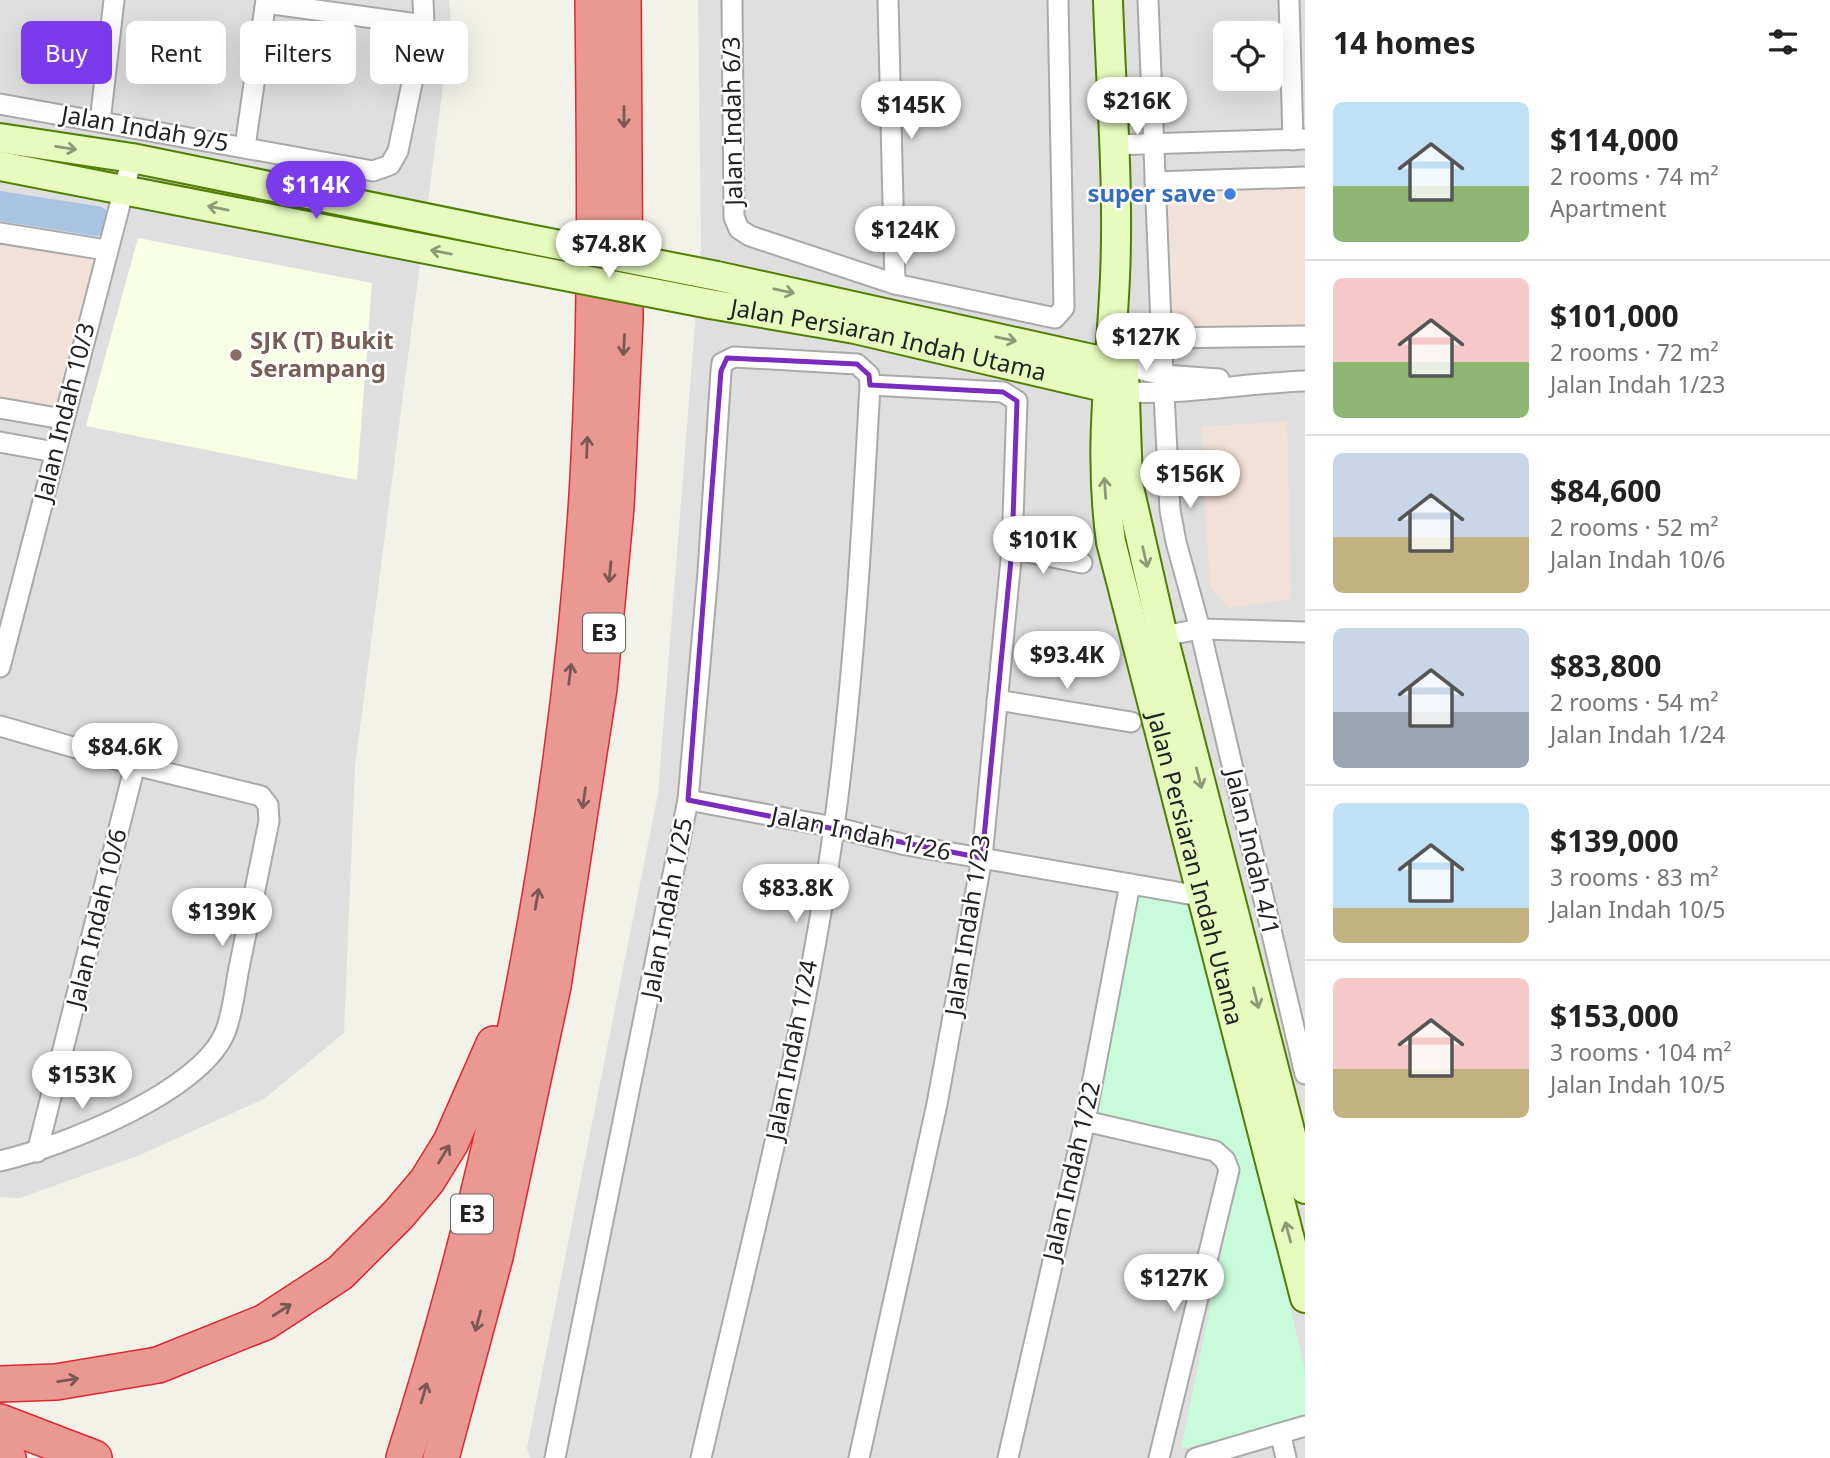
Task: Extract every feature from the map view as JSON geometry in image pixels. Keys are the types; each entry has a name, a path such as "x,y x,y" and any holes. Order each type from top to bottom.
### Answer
{"highway":[{"name":"E3","path":"404,1458 467,1237 508,1063 550,828 568,693 586,511 595,193 593,0"},
{"name":"E3","path":"440,1458 495,1257 550,1000 579,830 599,688 616,507 625,319 623,0"},
{"path":"0,1384 55,1382 158,1365 265,1322 340,1273 398,1215 427,1181 451,1142 474,1096 526,966"},
{"path":"0,1422 94,1458"},
{"path":"0,1455 8,1458"}],"main road":[{"path":"1108,0 1116,377"},
{"name":"Jalan Persiaran Indah Utama","path":"7,152 132,158 718,276 1116,377"},
{"name":"Jalan Persiaran Indah Utama","path":"7,152 123,189 710,304 1116,377"},
{"name":"Jalan Persiaran Indah Utama","path":"1116,377 1128,483 1163,636 1305,1189"},
{"name":"Jalan Persiaran Indah Utama","path":"1116,377 1104,487 1111,542 1305,1298"}],"street":[{"path":"100,122 114,0"},
{"path":"423,0 424,21"},
{"name":"Jalan Indah 6/3","path":"732,0 734,217 739,229 750,236 895,284"},
{"path":"888,0 895,284 1055,318 1064,308 1058,0"},
{"name":"Jalan Indah 4/1","path":"1148,0 1170,510 1305,1074"},
{"path":"1112,145 1299,140 1289,0"},
{"path":"245,147 266,1 403,21"},
{"name":"Jalan Indah 9/5","path":"0,104 373,171 390,165 398,151 412,84"},
{"name":"Jalan Indah 10/3","path":"0,667 132,158"},
{"path":"1155,182 1305,177"},
{"path":"0,233 106,250"},
{"path":"1161,338 1305,336"},
{"name":"Jalan Indah 1/25","path":"555,1458 688,800 708,572 722,363 734,357 857,364 869,375 870,385"},
{"path":"1116,377 1163,384 1305,381"},
{"name":"Jalan Indah 1/23","path":"859,1458 937,1104 982,858 1012,549 1017,401 1003,392 870,385"},
{"name":"Jalan Indah 1/24","path":"701,1458 790,1077 834,827 859,587 870,385"},
{"path":"0,408 63,419"},
{"path":"0,442 55,452"},
{"path":"1012,549 1082,563"},
{"path":"1163,636 1200,629 1305,632"},
{"path":"997,700 1131,722"},
{"path":"0,726 135,765 261,796 268,805 269,821 225,1032 204,1062 173,1087 128,1113 37,1152 0,1161"},
{"name":"Jalan Indah 10/6","path":"37,1152 135,765"},
{"name":"Jalan Indah 1/26","path":"688,800 834,827 906,845 1200,896"},
{"name":"Jalan Indah 1/22","path":"1008,1458 1084,1121 1130,884"},
{"path":"1084,1121 1215,1152 1225,1160 1229,1180 1159,1458"},
{"path":"1196,1458 1281,1436 1305,1426"},
{"path":"1281,1436 1286,1458"}],"highlighted area":[{"path":"727,358 857,364 869,375 870,385 1003,392 1017,401 1012,549 982,858 688,800 721,371"}],"shaded area":[{"path":"0,0 449,0 451,21 370,21 370,84 443,84 355,767 344,1033 264,1099 140,1155 20,1198 0,1197"},
{"path":"698,0 1305,0 1305,1458 530,1458 527,1448 658,794 701,248"},
{"path":"1305,183 1305,329 1168,332 1161,188"},
{"path":"0,237 99,254 59,411 0,402"},
{"name":"SJK (T) Bukit Serampang","path":"138,238 372,283 357,480 86,426"},
{"path":"1287,421 1291,599 1229,608 1210,587 1201,427"}],"green space":[{"path":"1136,889 1197,900 1305,1371 1305,1419 1181,1449 1236,1182 1234,1163 1092,1116"}],"waterway":[{"path":"0,206 96,221"}],"place":[{"name":"super save","path":"1230,194"},
{"name":"SJK (T) Bukit Serampang","path":"236,355"}]}
